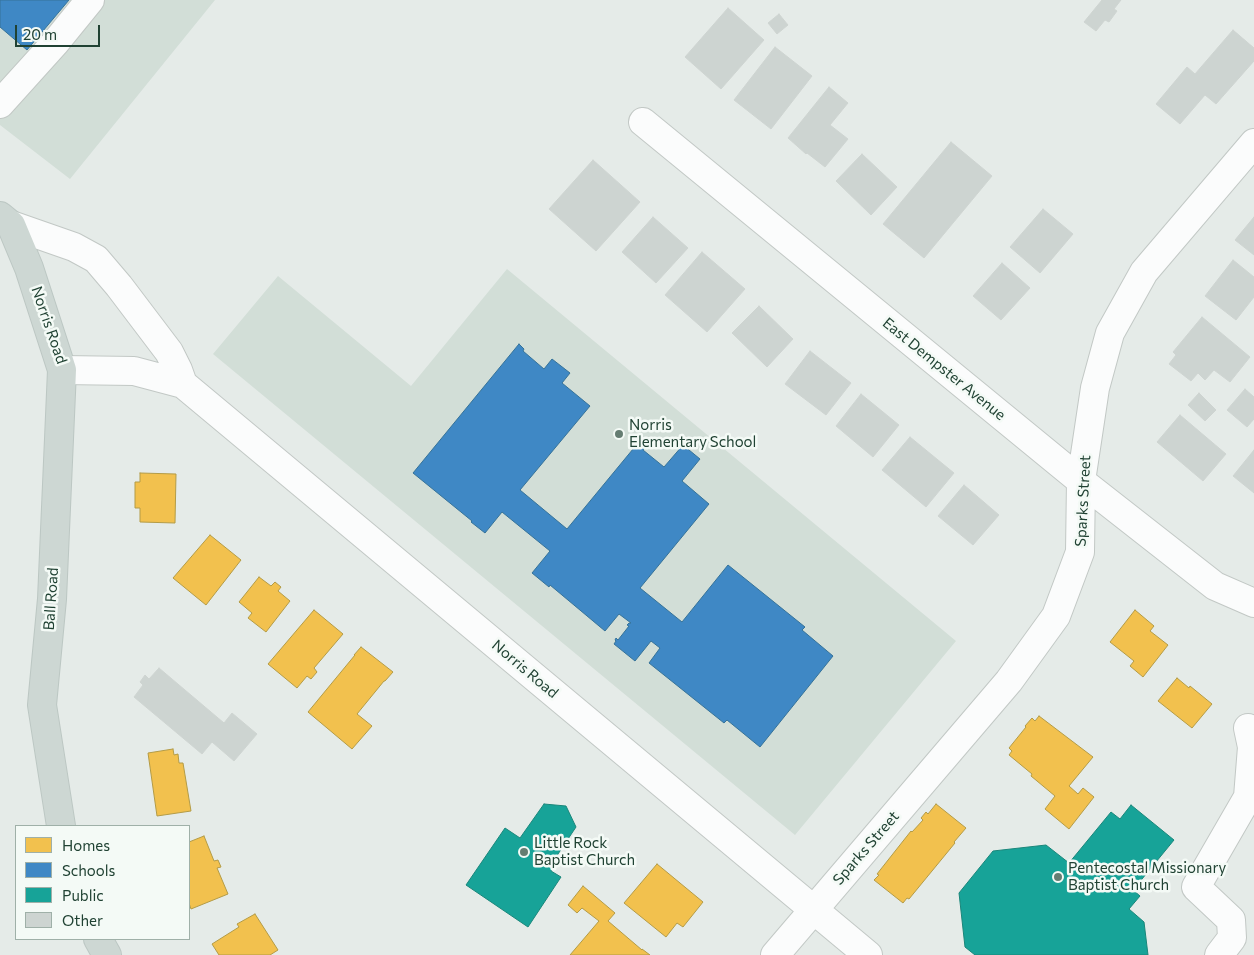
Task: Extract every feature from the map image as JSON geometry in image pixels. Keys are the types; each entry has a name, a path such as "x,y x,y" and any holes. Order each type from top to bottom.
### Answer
{"main road":[{"name":"Norris Road","path":"6,220 34,280 62,370"},
{"name":"Ball Road","path":"61,825 42,705 52,599 62,370"},
{"path":"99,940 107,955"}],"street":[{"path":"0,104 56,43 90,0"},
{"name":"East Dempster Avenue","path":"643,122 1081,481 1214,586 1254,603"},
{"name":"Sparks Street","path":"775,955 1009,680 1056,616 1080,552 1081,481 1095,388 1110,333 1144,272 1254,142"},
{"name":"Norris Road","path":"6,220 74,247 96,259 169,352 178,370 182,384"},
{"name":"Norris Road","path":"62,370 134,371 182,384 868,955"},
{"path":"1219,955 1232,938 1232,920 1196,887 1248,797 1252,747 1248,728"}],"shaded area":[{"path":"0,0 215,0 70,179 0,125"},
{"path":"507,269 956,641 795,835 213,354 278,276 411,386"}],"building: Homes":[{"path":"140,473 176,474 175,523 140,522 140,508 135,508 135,482 140,482"},
{"path":"210,535 241,560 206,605 173,578"},
{"path":"259,577 271,586 275,582 281,587 278,591 290,601 266,632 248,618 252,613 239,602"},
{"path":"314,610 343,634 314,668 317,672 311,679 307,676 297,688 268,664"},
{"path":"1135,610 1154,626 1150,631 1168,645 1143,677 1130,666 1134,661 1110,642"},
{"path":"361,647 393,672 357,714 372,726 352,749 308,712"},
{"path":"1177,678 1212,704 1192,728 1158,701"},
{"path":"1039,716 1093,757 1069,786 1078,794 1083,788 1094,797 1069,829 1045,809 1055,796 1009,755 1012,751 1009,748 1025,726 1032,718 1035,721"},
{"path":"173,749 174,755 178,754 179,763 183,763 191,811 157,816 148,753"},
{"path":"936,804 966,828 909,899 907,898 903,903 874,880 911,831 923,820 921,818 926,812 928,814"},
{"path":"204,836 214,861 218,860 221,867 217,868 228,894 191,909 190,906 190,842"},
{"path":"657,864 703,902 683,927 677,923 666,937 624,903"},
{"path":"583,886 615,913 608,921 650,955 570,955 599,921 582,908 577,913 568,905"},
{"path":"255,914 278,950 270,955 219,955 212,944 239,927 237,924"}],"building: Schools":[{"path":"0,0 69,0 27,50 0,27"},
{"path":"519,344 524,349 523,351 544,369 552,359 570,373 562,383 590,406 520,490 567,529 638,443 644,448 643,450 664,467 683,445 700,459 682,481 709,504 640,588 682,622 728,565 805,627 802,630 833,656 760,747 727,720 724,723 649,663 660,648 651,641 635,661 614,644 616,638 618,640 629,626 627,625 631,623 619,614 605,631 550,585 549,587 532,573 550,551 502,512 485,533 413,473"}],"building: Public":[{"name":"Little Rock Baptist Church","path":"544,804 566,806 576,827 550,866 553,868 551,871 561,877 528,927 466,885 505,828 520,838"},
{"name":"Pentecostal Missionary Baptist Church","path":"1131,805 1174,840 1133,890 1140,896 1129,909 1144,922 1148,955 975,955 965,947 959,893 993,851 1046,845 1069,863 1111,812 1120,819"}],"building: Other":[{"path":"1102,0 1121,0 1114,9 1117,11 1109,22 1105,20 1096,31 1084,22"},
{"path":"728,8 764,40 721,89 685,57"},
{"path":"779,14 788,25 777,34 768,23"},
{"path":"1233,30 1254,48 1254,61 1216,104 1205,95 1180,124 1156,104 1187,67 1195,74"},
{"path":"775,47 812,76 771,129 734,100"},
{"path":"829,87 848,103 830,125 848,139 825,167 788,138"},
{"path":"951,142 992,176 924,258 883,224"},
{"path":"862,154 897,187 871,215 836,181"},
{"path":"593,160 640,202 596,251 549,209"},
{"path":"1043,209 1073,234 1040,273 1010,247"},
{"path":"653,217 688,248 656,283 622,252"},
{"path":"1254,217 1254,255 1235,240"},
{"path":"702,252 745,289 707,332 665,295"},
{"path":"1233,260 1254,277 1254,297 1236,320 1205,296"},
{"path":"1002,263 1030,288 1001,320 973,296"},
{"path":"759,306 793,339 767,367 732,333"},
{"path":"1202,317 1250,357 1230,382 1214,370 1205,380 1198,373 1191,381 1169,364 1176,355 1173,352"},
{"path":"810,351 851,383 826,415 785,384"},
{"path":"1245,389 1254,397 1254,419 1247,427 1227,410"},
{"path":"1199,393 1216,410 1205,421 1188,405"},
{"path":"861,394 899,425 873,457 836,426"},
{"path":"1180,415 1226,454 1203,481 1157,442"},
{"path":"910,437 954,473 926,507 882,470"},
{"path":"1254,450 1254,493 1233,476"},
{"path":"964,485 999,515 973,545 938,516"},
{"path":"159,668 224,723 232,713 257,734 234,761 212,742 202,754 134,697 143,685 140,682 145,675 149,679"}],"place":[{"name":"Norris Elementary School","path":"619,434"},
{"name":"Little Rock Baptist Church","path":"524,852"},
{"name":"Pentecostal Missionary Baptist Church","path":"1058,877"}]}
